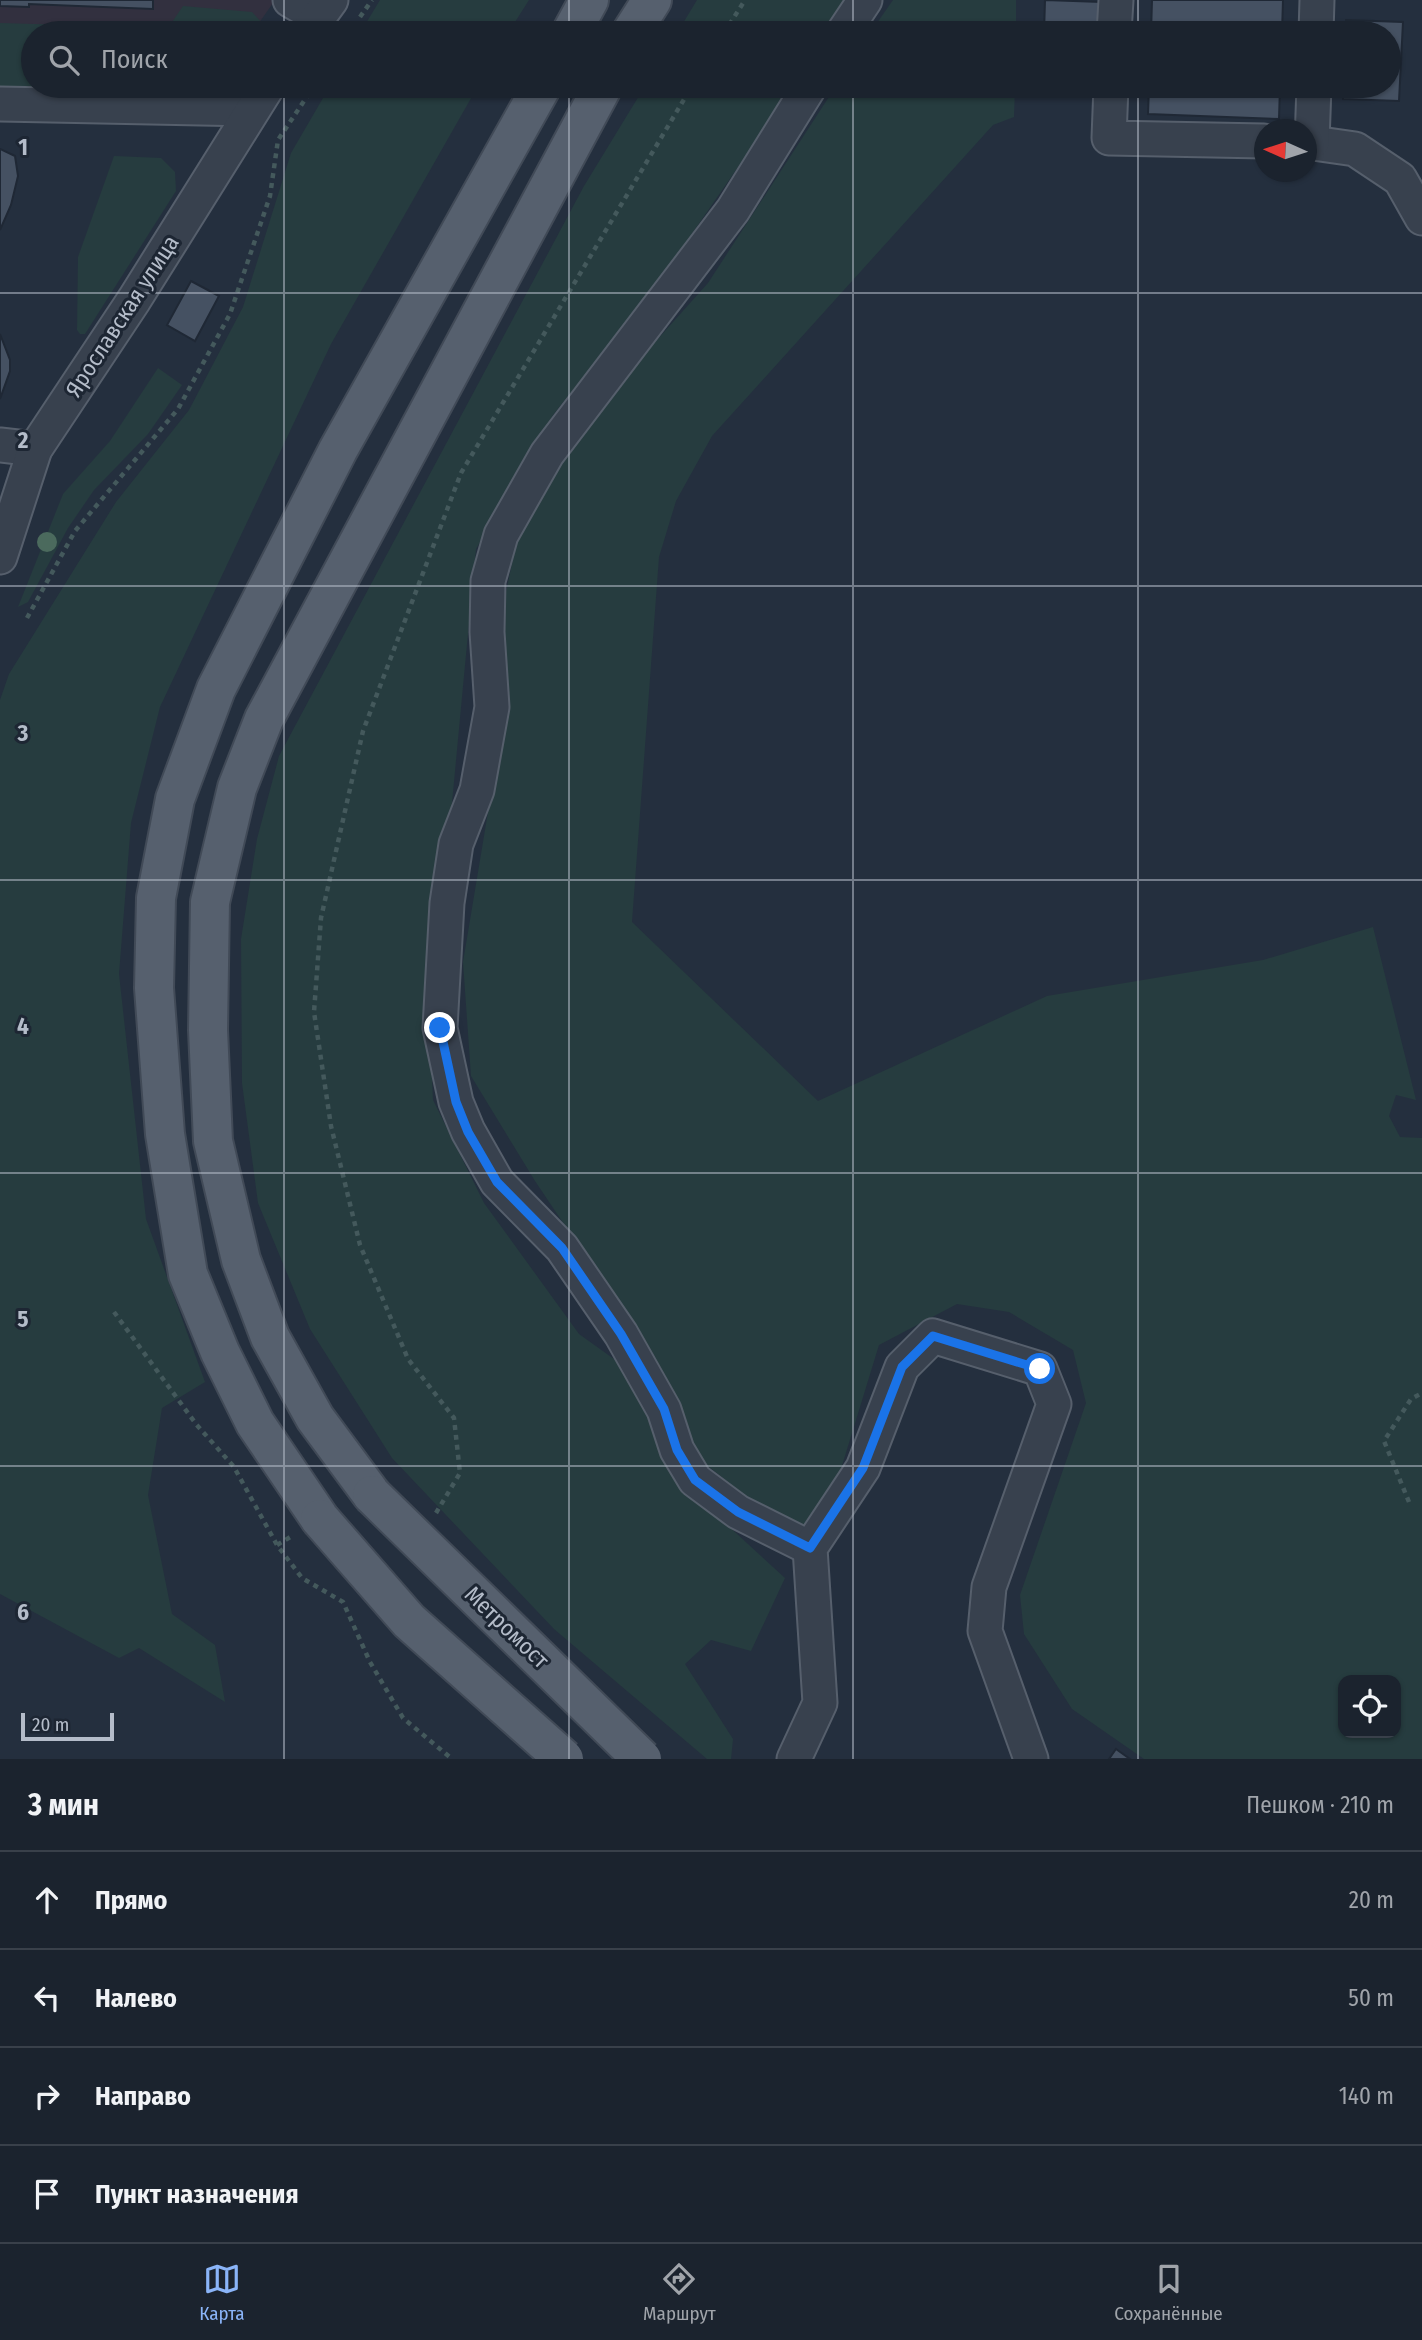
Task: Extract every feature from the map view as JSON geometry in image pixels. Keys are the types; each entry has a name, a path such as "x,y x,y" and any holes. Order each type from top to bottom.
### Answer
{"main road":[{"path":"578,21 589,0"},
{"path":"639,21 652,0"},
{"path":"534,98 338,450 216,689 175,799 156,898 154,988 165,1134 188,1274 220,1352 255,1423 320,1519 409,1621 564,1759"},
{"name":"Метромост","path":"597,98 264,719 237,788 210,902 208,1030 213,1141 241,1260 277,1349 316,1418 372,1495 642,1759"}],"street":[{"path":"290,0 319,17"},
{"path":"851,21 865,0"},
{"path":"1115,21 1116,0"},
{"path":"1316,21 1317,0"},
{"path":"0,103 217,98"},
{"name":"Ярославская улица","path":"0,557 35,449 134,300 259,98"},
{"path":"803,98 733,210 547,454 501,535 488,581 487,632 492,707 477,790 454,856 447,903 440,1028 456,1102 468,1132 497,1182 562,1248 621,1334 654,1389 677,1450 695,1480 738,1512 810,1548"},
{"path":"1111,98 1109,138 1254,141"},
{"path":"1311,119 1313,98"},
{"path":"1317,143 1355,149 1399,179 1422,218"},
{"path":"0,445 35,449"},
{"path":"794,1759 820,1703 810,1548 863,1468 902,1367 933,1336 1040,1369 1054,1405 989,1587 985,1631 1031,1759"}],"path":[{"path":"732,21 745,0"},
{"path":"27,618 75,531 178,410 230,314 270,196 278,139 306,98"},
{"path":"114,1312 196,1424 234,1467 277,1545 302,1578 343,1602 370,1662 403,1718 452,1759"},
{"path":"1409,1502 1384,1441 1411,1399 1422,1392"}],"shaded area":[{"path":"0,0 275,0 260,21 21,21 21,45 0,65"}],"green space":[{"path":"380,0 529,0 516,21 367,21"},
{"path":"697,0 851,0 837,21 684,21"},
{"path":"893,0 1016,0 1016,21 878,21"},
{"path":"183,6 252,12 260,21 173,21"},
{"path":"0,23 21,24 21,93 0,93"},
{"path":"323,98 471,98 331,344 160,707 131,823 119,974 146,1219 205,1382 162,1408 148,1495 172,1614 215,1645 225,1702 139,1648 119,1658 0,1594 0,700 9,674 116,502 189,410 243,307 291,153"},
{"path":"638,98 786,98 653,290 553,415 476,549 450,824 427,962 433,1100 484,1203 579,1334 621,1364 687,1488 785,1578 751,1651 711,1640 685,1664 733,1739 731,1759 707,1759 554,1629 392,1458 310,1329 258,1203 242,1083 241,939 257,839 279,756 584,186"},
{"path":"828,98 1015,98 1014,117 993,125 712,436 676,501 659,557 632,922 818,1101 1047,996 1263,960 1373,927 1416,1100 1396,1095 1389,1116 1400,1137 1422,1138 1422,1759 1144,1759 1072,1709 1024,1634 1020,1595 1086,1403 1073,1350 1009,1312 957,1304 879,1345 818,1544 771,1516 699,1459 637,1333 535,1181 471,1076 463,962 502,728 498,629 519,531 596,408 708,283"},
{"path":"114,156 161,158 175,172 176,191 85,334 80,334 77,330 78,257"},
{"path":"158,368 182,385 148,434 94,490 68,528 28,602 18,607 63,494 110,441"}],"building":[{"path":"0,0 153,0 153,9 29,4 29,7 0,6"},
{"path":"1045,0 1102,2 1101,21 1044,21"},
{"path":"1152,0 1283,0 1282,21 1151,21"},
{"path":"1401,22 1403,22 1401,62"},
{"path":"1149,98 1280,98 1279,119 1148,114"},
{"path":"1343,98 1399,98 1399,101"},
{"path":"0,149 15,156 18,176 11,205 0,230"},
{"path":"191,281 219,296 195,341 167,325"},
{"path":"0,334 10,360 10,371 0,399"},
{"path":"1116,1749 1130,1759 1109,1759"}],"route":[{"path":"440,1028 456,1102 468,1132 497,1182 562,1248 621,1334 644,1369 664,1409 677,1450 695,1480 738,1512 810,1548 863,1468 902,1367 933,1336 1040,1369"}]}
